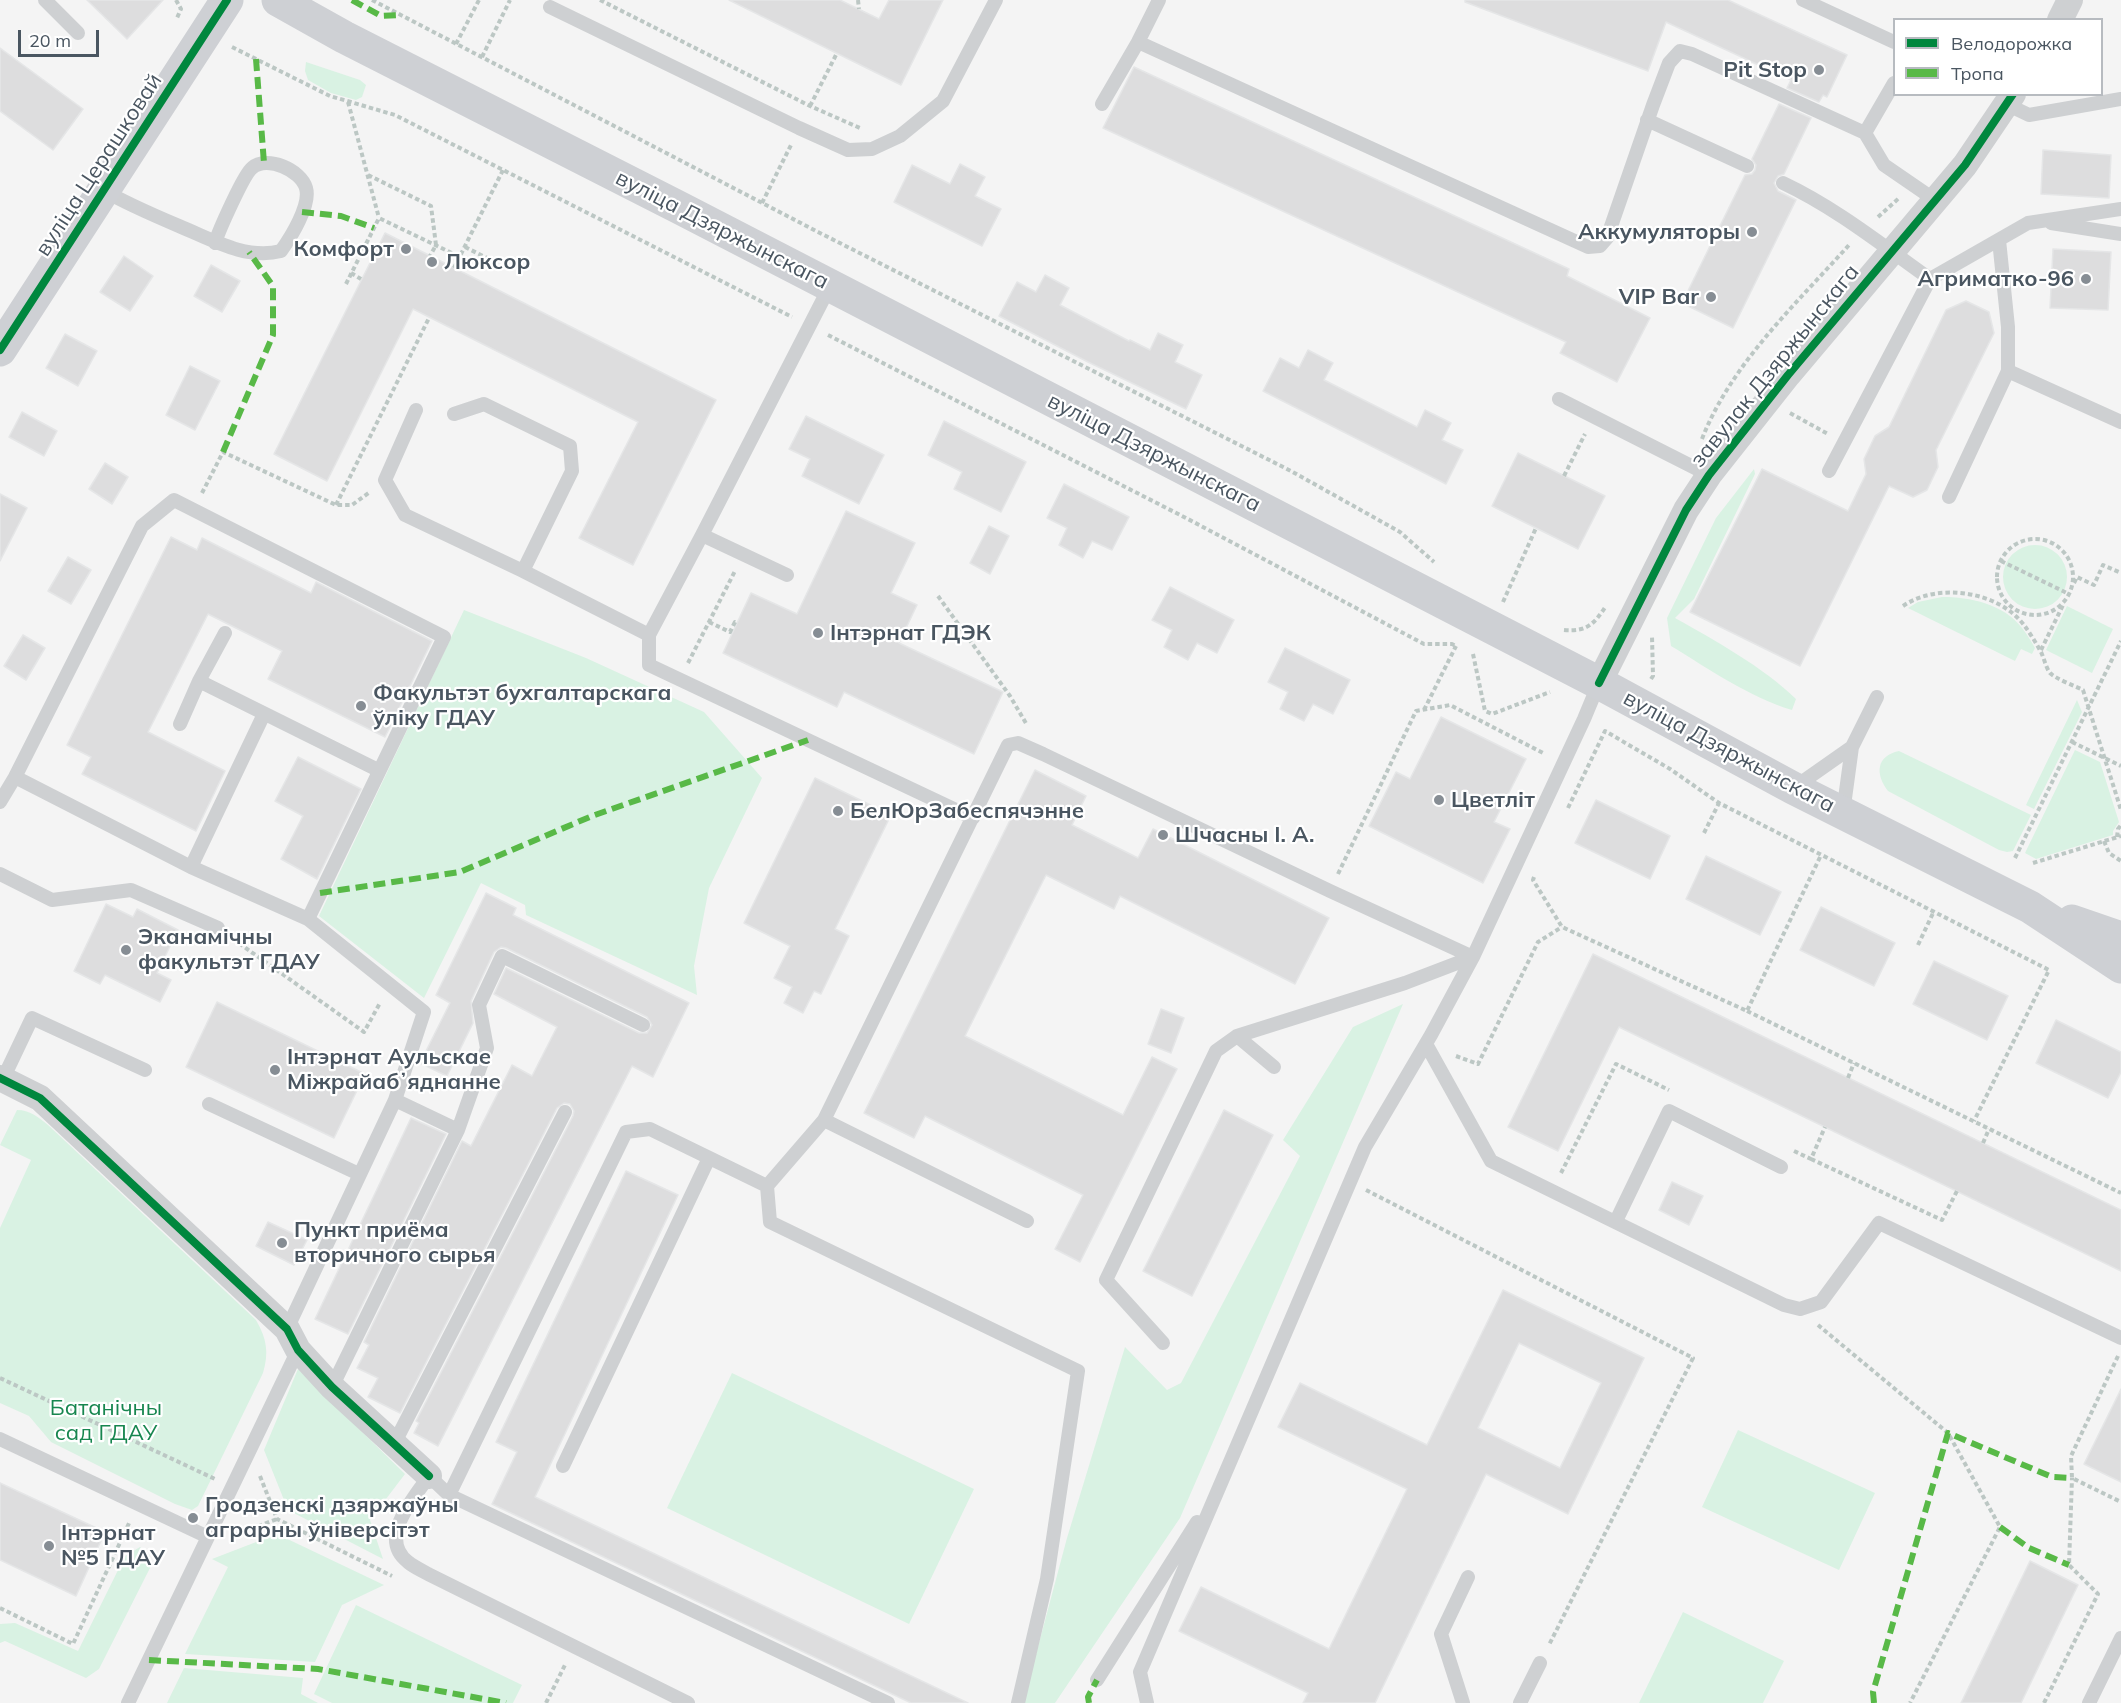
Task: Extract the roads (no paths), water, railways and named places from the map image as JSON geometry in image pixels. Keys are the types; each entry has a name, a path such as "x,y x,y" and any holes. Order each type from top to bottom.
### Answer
{"main road":[{"name":"вуліца Церашковай","path":"0,350 227,0"},
{"name":"вуліца Дзяржынскага","path":"278,0 344,37 672,203 1599,683 1793,788 2030,907 2121,967"},
{"name":"вуліца Дзяржынскага","path":"2030,907 2121,938"}],"street":[{"path":"2061,18 2070,0"},
{"name":"завулак Дзяржынскага","path":"1599,683 1686,510 1709,475 1788,375 1965,165 2009,99"},
{"path":"1,1079 40,1098 292,1340 332,1387 429,1476"}],"lane":[{"path":"45,0 78,33"},
{"path":"550,7 848,150 872,149 900,136 943,101 996,0"},
{"path":"1102,104 1159,0"},
{"path":"1803,0 1893,42"},
{"path":"1138,42 1588,247 1600,246 1607,238 1669,63 1680,51 1692,54 1865,133 1884,165 1935,200"},
{"path":"1865,133 1893,85"},
{"path":"2009,99 2029,115 2121,99"},
{"path":"1647,120 1747,166"},
{"path":"103,190 126,203 215,243 249,252 269,254 281,251 291,237 306,201 307,188 300,177 291,170 276,165 264,163 252,167 244,179 215,243"},
{"path":"1783,183 1807,194 1863,230 1930,279"},
{"path":"1829,471 1930,279 2028,223 2121,209"},
{"path":"2037,221 2121,234"},
{"path":"1949,497 2008,371 2008,327 1999,240"},
{"path":"830,286 649,634 649,665 973,818"},
{"path":"2008,371 2121,422"},
{"path":"1559,399 1709,475"},
{"path":"454,414 484,404 570,446 572,471 523,571"},
{"path":"417,410 385,480 405,515 649,634"},
{"path":"0,802 15,777 142,526 174,500 444,637 308,919"},
{"path":"702,535 787,575"},
{"path":"180,724 199,681 225,633"},
{"path":"199,681 378,770"},
{"path":"1147,1703 1140,1672 1365,1147 1426,1044 1473,957 1599,683"},
{"path":"1843,813 1852,747 1877,697"},
{"path":"191,867 264,714"},
{"path":"1018,1703 1047,1579 1078,1371 770,1222 766,1186 824,1120 1008,745 1018,743 1473,957"},
{"path":"1793,788 1852,747"},
{"path":"15,777 191,867 308,919 424,1012 394,1100 360,1174 232,1487 128,1703"},
{"path":"0,874 52,900 131,890 218,928"},
{"path":"332,1387 458,1130 488,1048 479,1005 502,956 643,1025"},
{"path":"1163,1342 1106,1280 1216,1051 1237,1036 1405,982 1473,957"},
{"path":"1,1079 32,1018 145,1070"},
{"path":"1237,1036 1274,1067"},
{"path":"1426,1044 1491,1161 1784,1305 1800,1309 1821,1302 1880,1223 2121,1338"},
{"path":"394,1100 458,1130"},
{"path":"209,1104 360,1174"},
{"path":"1616,1221 1669,1111 1781,1167"},
{"path":"394,1444 565,1112"},
{"path":"824,1120 1027,1221"},
{"path":"449,1496 626,1132 650,1129 766,1186"},
{"path":"564,1466 709,1158"},
{"path":"0,1439 206,1542"},
{"path":"688,1703 406,1561 396,1541 398,1528 404,1513 429,1476 449,1496 888,1703"},
{"path":"1097,1680 1220,1487"},
{"path":"1463,1703 1440,1634 1468,1577"},
{"path":"2089,1703 2121,1638"},
{"path":"1520,1703 1540,1663"}],"place":[{"name":"Pit Stop","path":"1819,70"},
{"name":"Аккумуляторы","path":"1752,232"},
{"name":"Комфорт","path":"406,249"},
{"name":"Люксор","path":"432,262"},
{"name":"Агриматко-96","path":"2086,279"},
{"name":"VIP Bar","path":"1711,297"},
{"name":"Інтэрнат ГДЭК","path":"818,633"},
{"name":"Факультэт бухгалтарскага ўліку ГДАУ","path":"361,706"},
{"name":"Цветліт","path":"1439,800"},
{"name":"БелЮрЗабеспячэнне","path":"838,811"},
{"name":"Шчасны І. А.","path":"1163,835"},
{"name":"Эканамічны факультэт ГДАУ","path":"126,950"},
{"name":"Інтэрнат Аульскае Міжрайабʼяднанне","path":"275,1070"},
{"name":"Пункт приёма вторичного сырья","path":"282,1243"},
{"name":"Гродзенскі дзяржаўны аграрны ўніверсітэт","path":"193,1518"},
{"name":"Інтэрнат №5 ГДАУ","path":"49,1546"}],"park label":[{"name":"Батанічны сад ГДАУ","path":"106,1420"}]}
